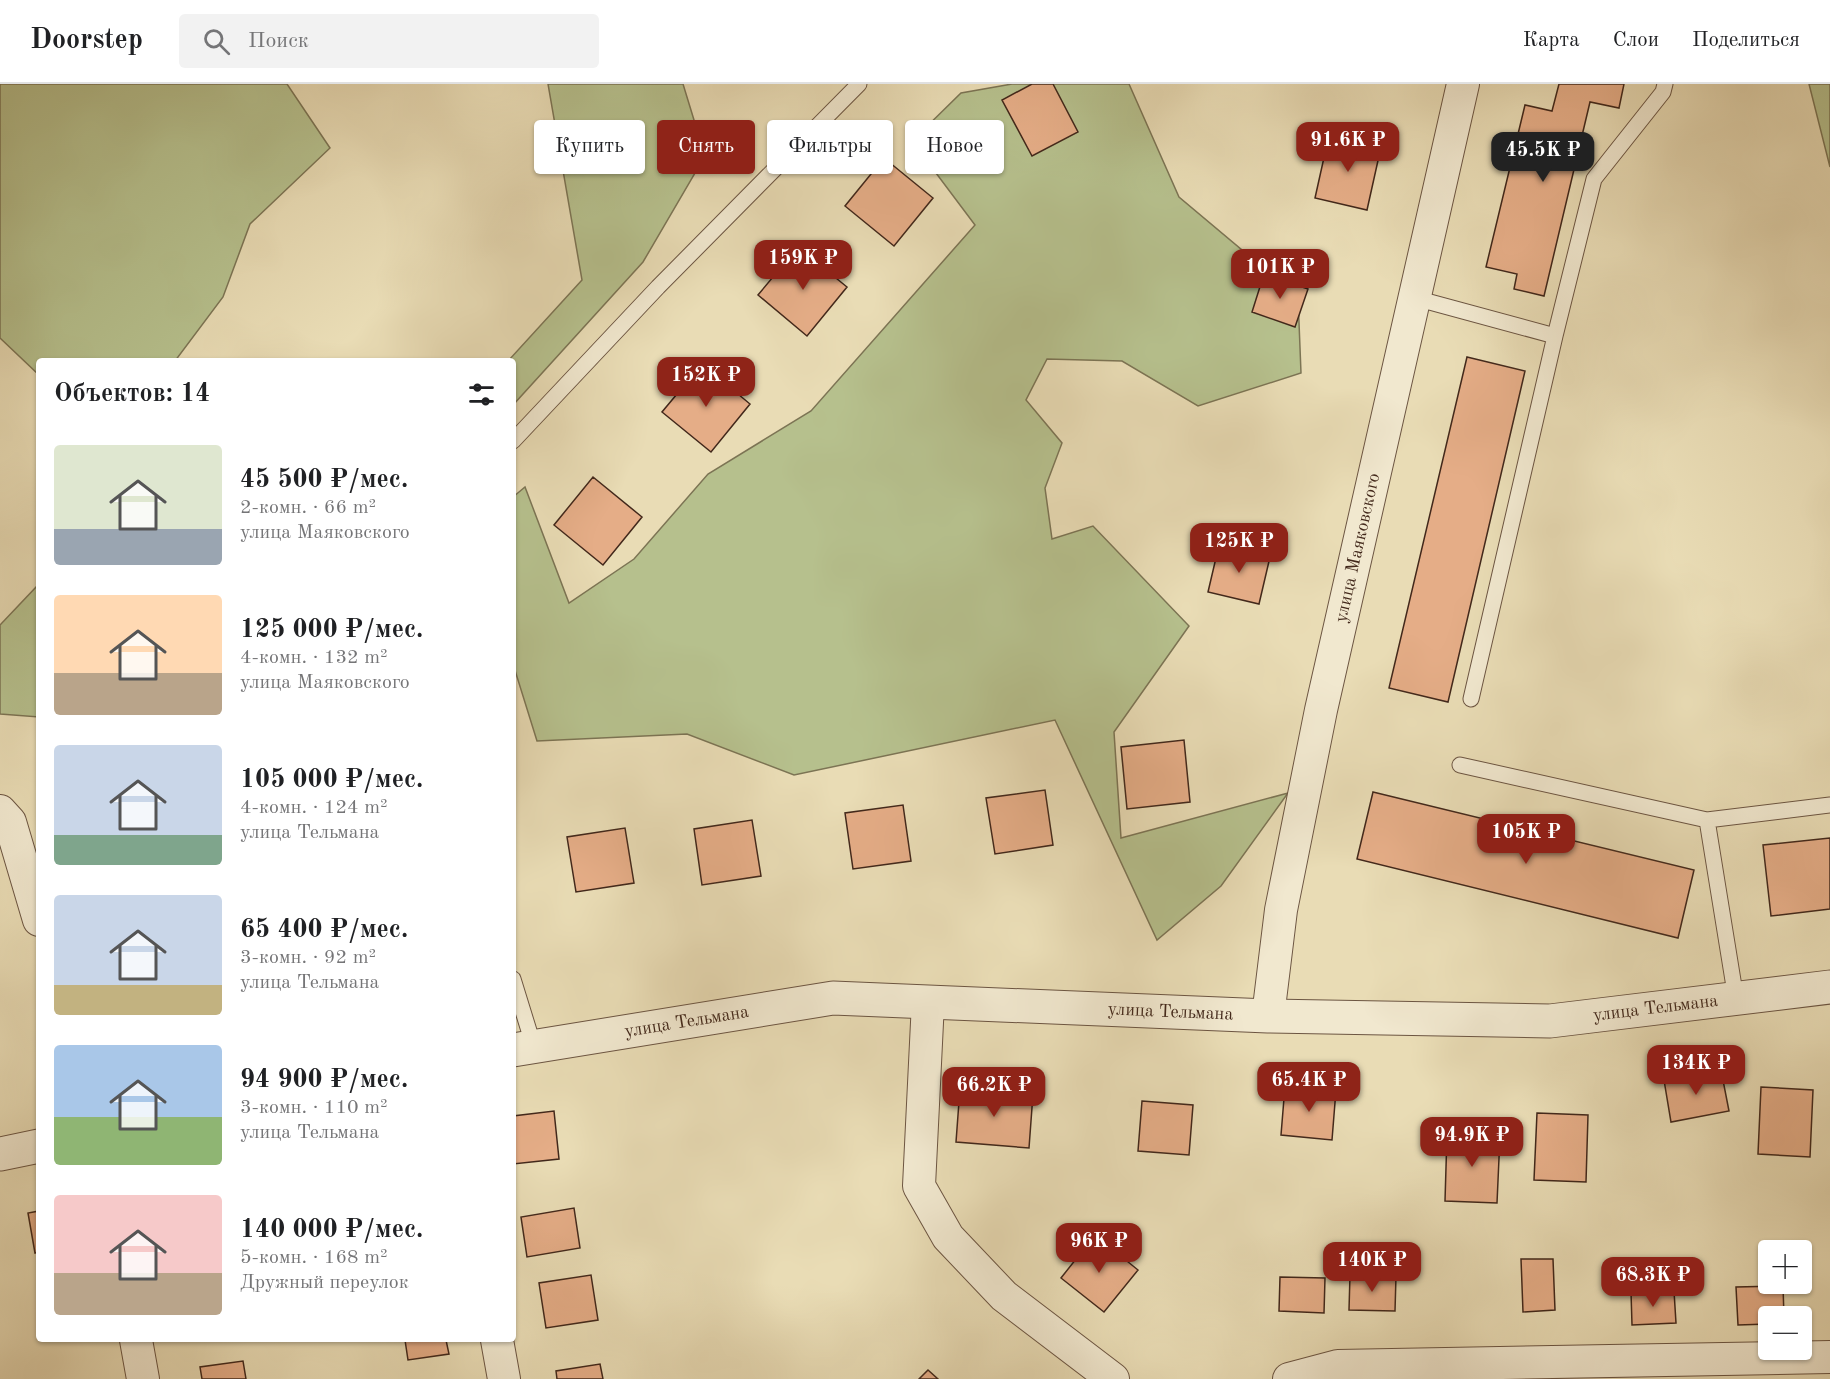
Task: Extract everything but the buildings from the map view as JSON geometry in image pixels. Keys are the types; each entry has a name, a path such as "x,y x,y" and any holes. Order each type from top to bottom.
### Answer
{"street":[{"name":"улица Маяковского","path":"1268,1016 1281,910 1322,710 1463,84"},
{"path":"0,811 10,822 36,910"},
{"name":"улица Тельмана","path":"524,1048 833,998 1268,1016 1550,1022 1830,987"},
{"path":"928,1002 919,1186 948,1237 1004,1296 1113,1379"},
{"path":"0,1154 36,1147"},
{"path":"136,1342 142,1379"},
{"path":"497,1342 504,1379"},
{"path":"1289,1379 1338,1366 1830,1357"}],"lane":[{"path":"516,438 658,287 859,84"},
{"path":"1471,699 1593,179 1663,92 1665,84"},
{"path":"1414,298 1555,336"},
{"path":"1460,765 1707,820 1830,805"},
{"path":"1707,820 1736,999"},
{"path":"516,998 524,1048"}],"green space":[{"path":"0,84 287,84 330,148 250,224 223,297 177,358 36,358 36,372 0,338"},
{"path":"548,84 683,84 694,120 657,120 657,174 694,174 643,262 516,402 516,358 511,358 582,280 564,174 645,174 645,120 554,120"},
{"path":"1012,84 1129,84 1179,197 1298,297 1301,373 1198,406 1122,361 1047,359 1026,400 1062,443 1045,488 1052,539 1093,526 1189,626 1114,732 1121,838 1288,793 1221,886 1157,940 1055,720 794,775 687,734 537,741 516,674 516,494 525,487 569,603 634,559 708,474 811,411 975,225 937,174 1004,174 1004,120 933,120 961,93"},
{"path":"1809,84 1830,84 1830,167"},
{"path":"36,587 36,717 0,714 0,625"}]}
